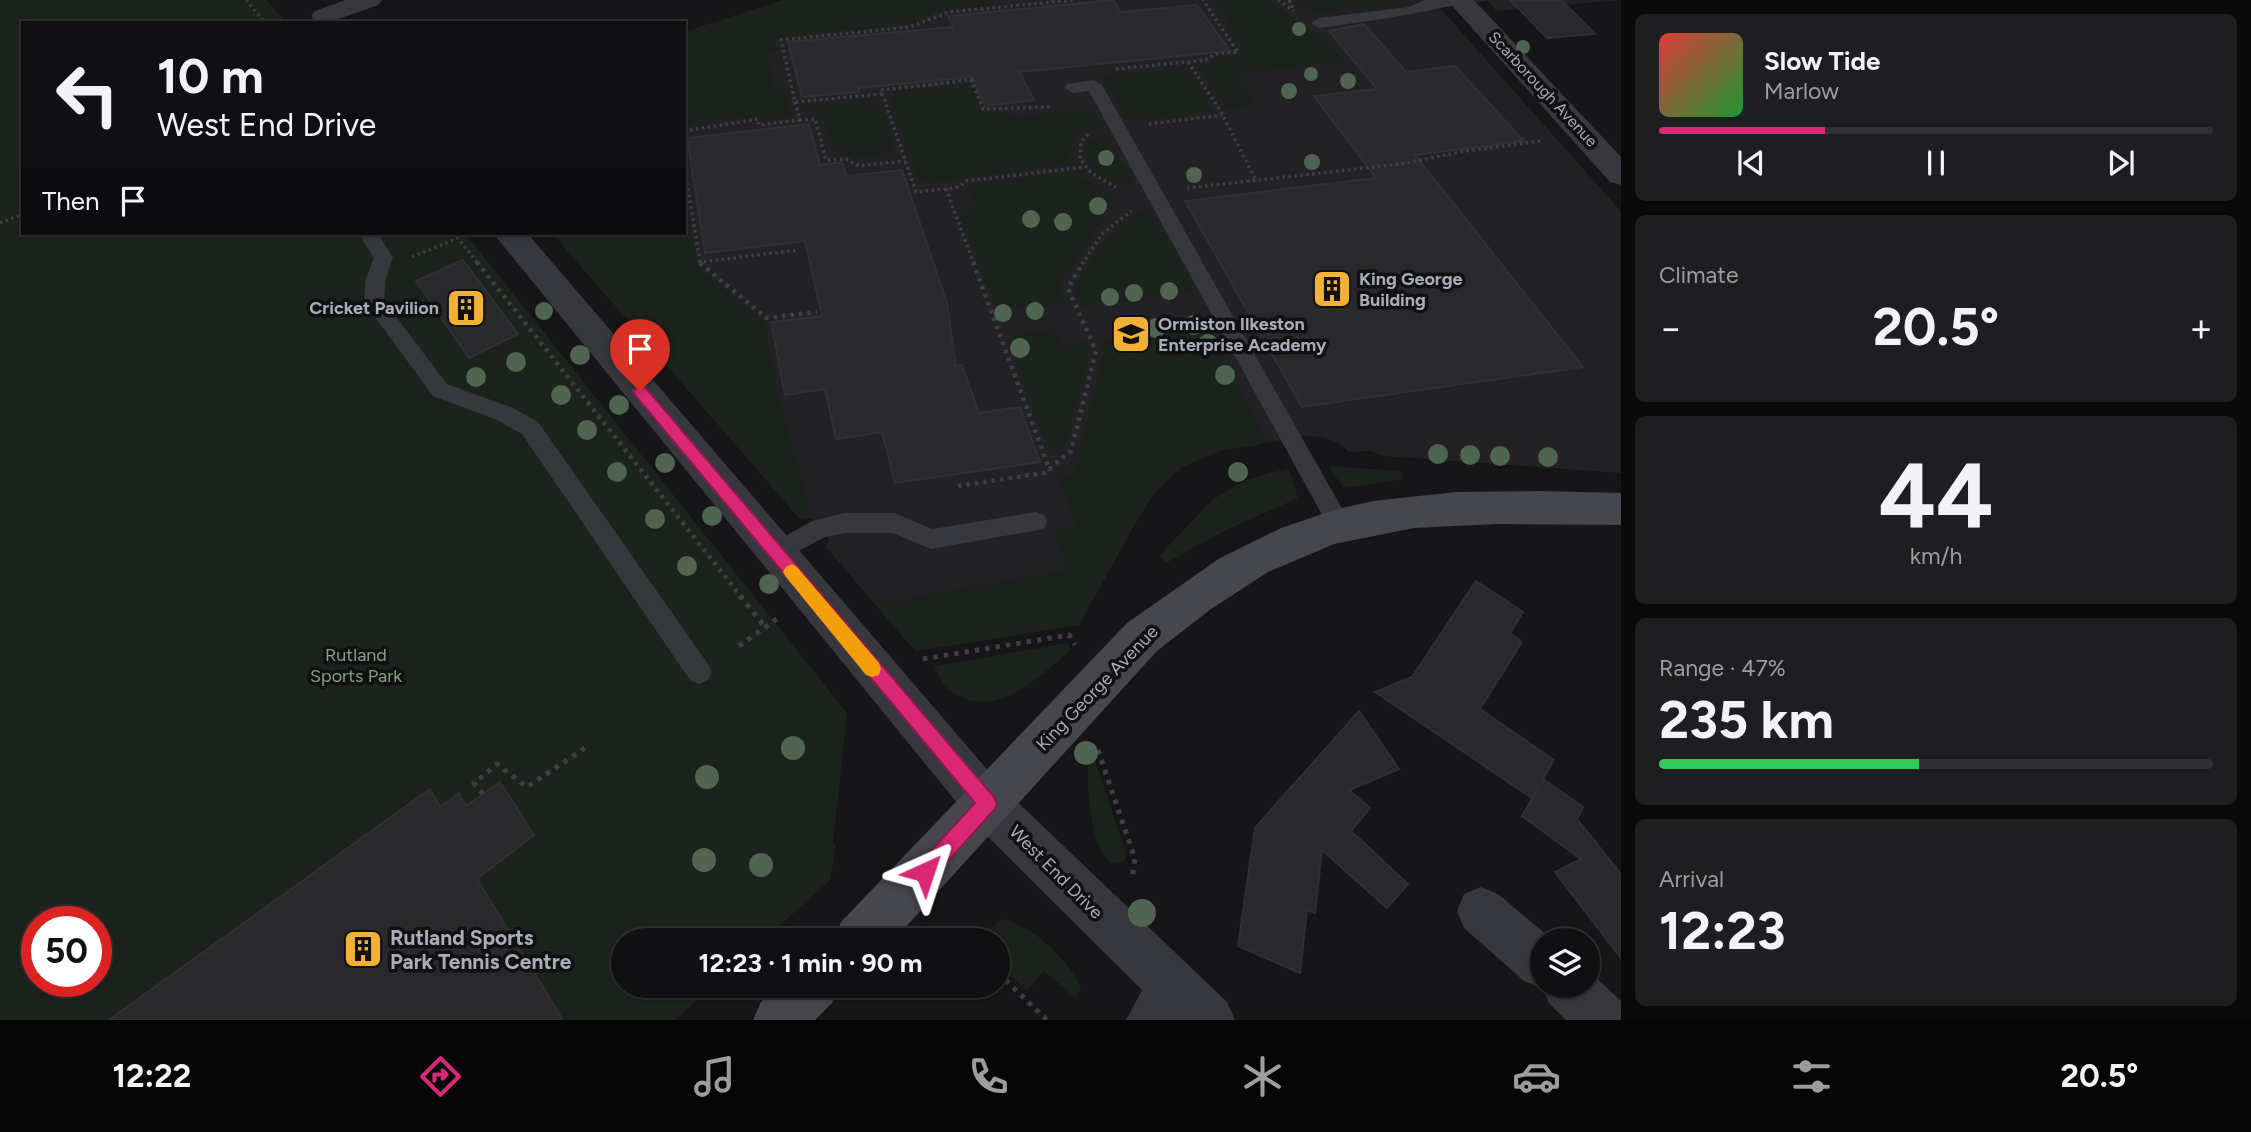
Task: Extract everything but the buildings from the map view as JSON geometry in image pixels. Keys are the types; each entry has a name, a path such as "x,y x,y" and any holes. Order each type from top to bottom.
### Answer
{"main road":[{"name":"King George Avenue","path":"870,928 1142,637 1185,604 1251,561 1296,540 1376,518 1453,509 1621,509"},
{"path":"779,1020 801,998"}],"street":[{"path":"320,13 369,0"},
{"name":"Scarborough Avenue","path":"1461,1 1621,175"},
{"name":"West End Drive","path":"511,235 987,804 1178,1009"},
{"path":"1481,911 1530,953"},
{"path":"1580,998 1603,1020"}],"lane":[{"path":"1319,23 1413,11 1427,4 1461,1"},
{"path":"1073,88 1098,93 1117,128 1145,192 1340,526"},
{"path":"368,235 384,257 374,302 440,390 505,414 530,428 699,672"},
{"path":"776,553 820,528 845,523 894,523 930,539 1036,522"}],"path":[{"path":"246,0 263,21"},
{"path":"800,120 781,40 910,27 949,12 1074,0"},
{"path":"1084,167 967,181 959,187 916,192 881,90 971,80 983,109 1004,106 1021,110 1098,93 1087,72 1206,60 1215,54 1238,52 1203,0"},
{"path":"1289,0 1294,11"},
{"path":"1188,62 1222,115 1256,180"},
{"path":"795,102 882,94"},
{"path":"1222,115 1096,132 1082,141 1079,154 1084,167 1112,186 1145,192 1401,164 1466,151 1544,141"},
{"path":"686,130 703,125 758,119 759,125 815,118 826,160 846,159 859,166 905,161"},
{"path":"686,177 700,262 766,318 817,312"},
{"path":"946,189 1050,471"},
{"path":"958,486 1050,471 1071,451 1096,351 1068,288 1101,234 1115,221 1140,207 1145,192"},
{"path":"0,223 21,215"},
{"path":"379,271 458,237 765,627"},
{"path":"700,262 799,250"},
{"path":"738,646 782,616"},
{"path":"915,661 1069,635 1079,652"},
{"path":"1094,740 1135,859 1132,884"},
{"path":"483,794 474,783 497,764 527,787 588,746"},
{"path":"1010,985 1047,1020"}],"shaded area":[{"name":"Ormiston Ilkeston Enterprise Academy","path":"783,0 1621,0 1497,11 1488,1 1440,8 1621,211 1621,473 1384,456 1371,451 1349,452 1340,444 1324,437 1306,436 1222,450 1182,467 1155,492 1079,625 915,651 826,547 829,539 812,518 800,519 554,235 686,235 686,31"}],"green space":[{"name":"Rutland Sports Park","path":"0,0 266,0 285,21 21,21 21,235 467,235 847,713 833,843 836,845 830,880 777,928 611,928 611,998 700,998 675,1020 0,1020"},
{"path":"783,0 995,0 991,6 939,11 909,24 773,38 776,51 767,52 775,91 785,90 791,117 767,120 762,115 691,123 686,127 686,31"},
{"path":"1215,0 1268,0 1316,33 1345,60 1235,74 1256,105 1227,108 1198,65 1212,64 1218,57 1246,54 1232,34 1235,28"},
{"path":"1294,0 1404,1 1401,6 1361,11 1357,7 1314,12 1299,6"},
{"path":"1184,67 1212,111 1127,121 1101,76"},
{"path":"971,84 982,112 997,110 1015,118 1093,109 1103,126 1076,137 1070,148 1071,164 928,182 916,175 889,96 894,92"},
{"path":"870,102 885,116 893,145 887,153 854,158 840,154 834,149 820,115 814,112 802,113 801,107"},
{"path":"1107,134 1135,185 1108,179 1093,170 1088,163 1086,145 1092,139"},
{"path":"1070,172 1115,198 1058,287 1064,301 1008,309 994,303 961,218 976,202 968,185"},
{"path":"686,203 696,265 764,323 778,395 812,518 800,519 554,235 686,235"},
{"path":"1150,209 1196,291 1083,307 1075,289 1097,251 1123,223"},
{"path":"1206,326 1266,442 1209,455 1184,466 1169,478 1139,515 1079,625 915,651 875,604 1068,570 1054,531 1077,527 1058,476 1075,474 1104,353 1099,341"},
{"path":"1054,330 1061,345 1086,342 1090,351 1065,445 1053,451 1049,450 1006,336"},
{"path":"1328,466 1400,471 1403,479 1344,488"},
{"path":"1289,468 1298,498 1224,531 1166,563 1160,555 1211,501 1245,480"},
{"path":"1068,643 1071,650 1044,673 1014,694 998,700 982,702 965,699 946,687 934,666"},
{"path":"1094,758 1126,853 1126,859 1114,863 1105,858 1093,827 1088,771 1089,761"},
{"path":"1003,919 1027,930 1049,946 1067,965 1081,987 1076,998 1044,971 1027,991 1010,975 1010,928 991,928"}],"slow traffic":[{"path":"792,572 872,669"}],"place":[{"name":"King George Building","path":"1332,289"},
{"name":"Cricket Pavilion","path":"466,308"},
{"name":"Ormiston Ilkeston Enterprise Academy","path":"1131,334"},
{"name":"Rutland Sports Park Tennis Centre","path":"363,949"}],"route":[{"path":"640,391 987,804 925,872"}]}
